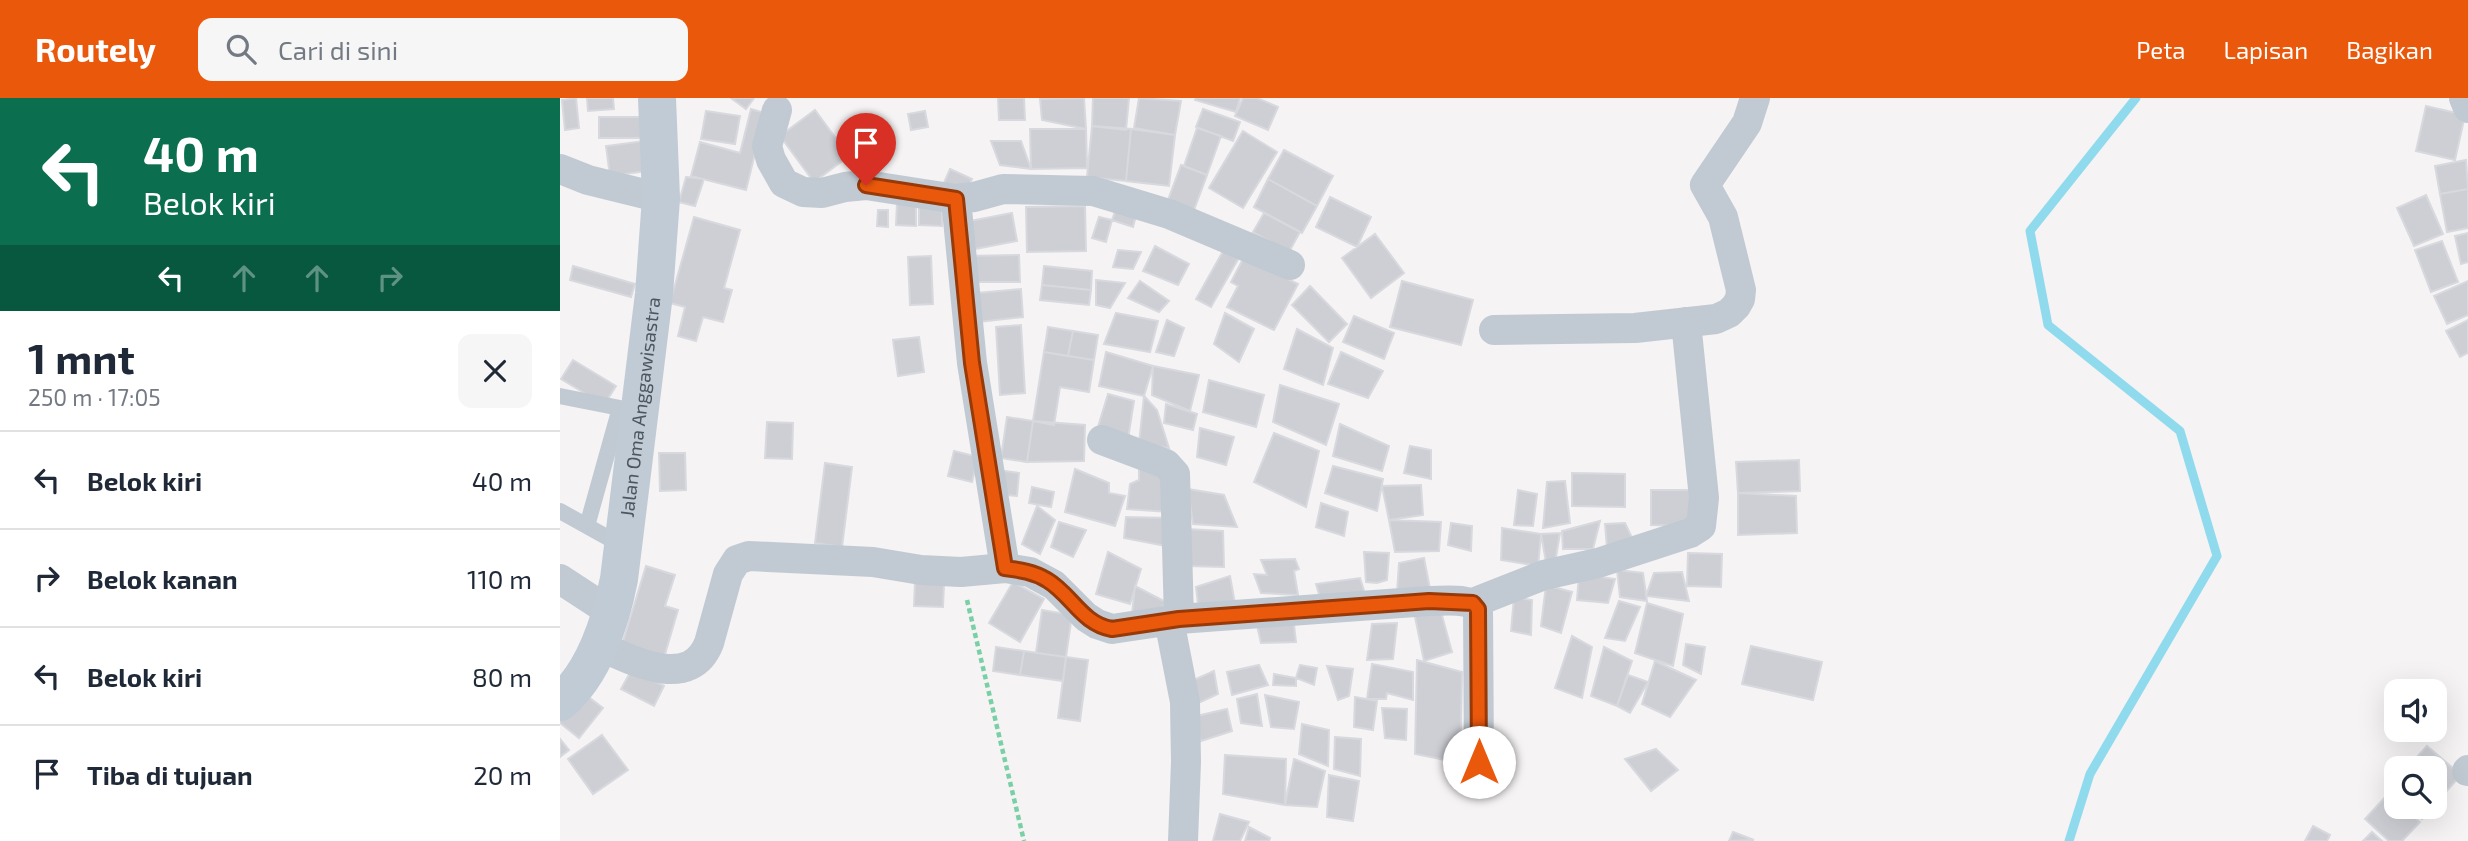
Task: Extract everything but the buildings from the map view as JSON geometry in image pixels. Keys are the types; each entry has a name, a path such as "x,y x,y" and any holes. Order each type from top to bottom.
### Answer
{"main road":[{"name":"Jalan Oma Anggawisastra","path":"560,702 573,687 606,629 624,547 631,410 661,198 657,98"}],"street":[{"path":"1494,330 1635,328 1716,319 1729,313 1740,299 1741,290 1723,217 1705,185 1747,123 1755,98"},
{"path":"2464,98 2468,108"},
{"path":"776,110 767,146 771,160 784,183 803,192 822,193 866,185 956,199 1003,189 1093,191 1170,214 1290,265"},
{"path":"560,169 588,180 661,198"},
{"path":"956,199 972,363 1005,568"},
{"path":"560,579 606,629 647,666 678,669 694,664 705,654 728,574 735,562 742,557 873,562 921,570 961,572 1005,568 1030,572 1048,581 1086,617 1112,629 1174,619 1429,601 1473,603 1544,575 1598,563 1690,533 1701,526 1704,498 1686,322"},
{"path":"1102,440 1167,464 1175,474 1174,619 1185,702 1183,841"},
{"path":"1473,603 1478,609 1479,762"}],"lane":[{"path":"560,396 631,410 587,526"},
{"path":"560,511 624,547"}],"path":[{"path":"961,572 1024,841"}],"waterway":[{"path":"2069,841 2090,774 2217,556 2180,431 2048,325 2030,231 2136,98"}],"route":[{"path":"866,185 956,199 972,363 1005,568 1030,572 1048,581 1086,617 1112,629 1179,619 1429,601 1473,603 1478,609 1479,762"}]}
